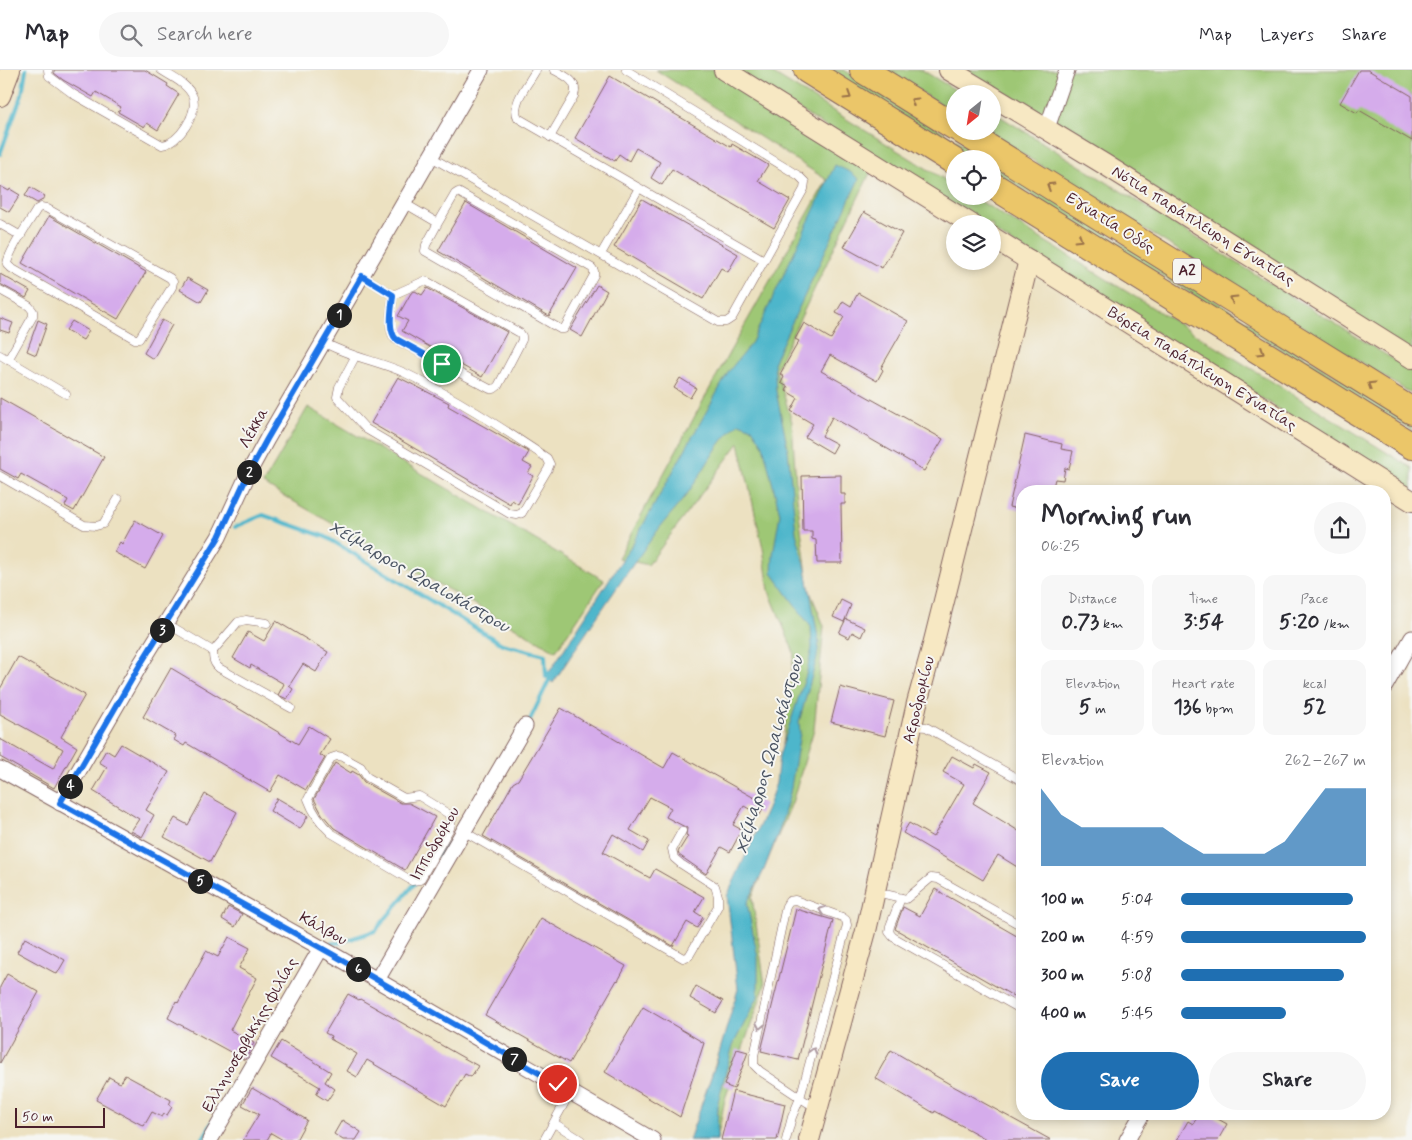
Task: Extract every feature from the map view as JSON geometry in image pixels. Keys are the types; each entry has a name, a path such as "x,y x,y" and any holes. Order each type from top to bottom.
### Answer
{"highway":[{"path":"807,70 946,156"},
{"path":"863,70 946,121"},
{"name":"Εγνατία Οδός","path":"976,140 1412,411"},
{"name":"Εγνατία Οδός","path":"1001,191 1412,446"}],"street":[{"name":"Λέκκα","path":"60,803 166,623 223,531 249,472 481,70"},
{"path":"724,70 956,215"},
{"path":"949,70 974,85"},
{"path":"1047,128 1067,70"},
{"name":"Νότια παράπλευρη Εγνατίας","path":"1001,101 1047,128 1412,358"},
{"name":"Βόρεια παράπλευρη Εγνατίας","path":"1001,243 1387,485"},
{"name":"Αεροδρομίου","path":"809,1140 876,892 912,726 1029,260"},
{"name":"Βόρεια παράπλευρη Εγνατίας","path":"1391,488 1412,501"},
{"path":"1391,675 1412,638"},
{"name":"Ιπποδρόμου","path":"377,980 426,884 463,832 525,726"},
{"name":"Κάλβου","path":"0,769 321,948 653,1140"},
{"name":"Ελληνοσερβικήςς Φιλίας","path":"210,1140 321,948"},
{"path":"1126,1140 1138,1120"}],"lane":[{"path":"48,70 49,76 73,94 162,145 169,144 181,134 194,110 192,96 182,83 161,70"},
{"path":"536,70 517,103 515,111 522,120 764,260"},
{"path":"550,137 574,96 575,88 572,81 554,70"},
{"path":"431,157 718,322 726,322 732,318 804,189 804,182 799,176 626,70"},
{"path":"601,254 639,188"},
{"path":"458,192 462,193 592,268 594,275 564,329 560,329 425,251 426,244 438,223 455,194 458,192"},
{"path":"404,204 438,223"},
{"path":"41,207 46,208 170,278 172,287 141,337 136,339 11,268 7,264 8,259 21,236 37,209 41,207"},
{"path":"0,224 21,236"},
{"path":"362,276 393,295"},
{"path":"424,281 428,282 520,333 522,340 498,386 490,389 396,339 392,335 391,329 393,295 424,281"},
{"path":"0,290 29,306 33,311 33,316 8,360"},
{"path":"323,342 338,351 355,356 404,373 493,422 547,458 550,464 522,513 517,515 510,514 366,429 359,423 337,397 337,392 355,356"},
{"path":"0,356 66,394"},
{"path":"0,476 84,525 96,526 104,524 118,499"},
{"path":"267,623 246,620 238,622 213,650 213,658 218,668 290,708"},
{"path":"166,623 213,650"},
{"path":"912,726 926,727 1016,778"},
{"path":"343,757 361,767 367,776 404,798 419,796 447,813 452,820 450,828 426,884 412,881 332,833 321,824 308,799 331,758 343,757"},
{"path":"463,832 683,958 689,956 718,906 718,896 715,886 674,858 672,850 682,831"},
{"path":"876,892 906,899 931,878 938,879 1016,923"},
{"path":"900,898 890,926 890,932 893,937 1016,1007"},
{"path":"786,1140 792,1116 800,1098 847,925 846,920 842,917 795,900 790,901 786,906 754,1056 754,1065 760,1071 800,1098 808,1103 819,1105"},
{"path":"544,1140 571,1091"},
{"path":"554,1123 581,1140"}],"green space":[{"path":"656,70 716,70 872,169 776,369 792,422 797,499 809,589 824,626 814,729 792,803 752,897 765,985 725,1099 717,1140 690,1140 741,987 733,886 777,793 794,653 769,591 763,548 739,443 648,565 618,558 729,353 827,180"},
{"path":"736,70 767,70 946,180 946,203"},
{"path":"829,70 844,70 946,133 946,140 956,140 973,150 958,150"},
{"path":"885,70 922,70 947,85 946,107"},
{"path":"952,70 1412,70 1412,352 1001,100 1001,85 976,85"},
{"path":"1001,117 1412,371 1412,394 1000,140"},
{"path":"1001,168 1412,423 1412,431 1001,176"},
{"path":"950,205 987,205 1412,468 1412,492 1001,236 1001,215 966,215"},
{"path":"308,407 604,580 556,651 263,484"}],"water":[{"path":"835,165 850,172 859,179 774,361 776,391 788,450 796,533 806,569 819,643 817,658 799,722 800,733 790,793 780,828 764,870 747,903 758,958 758,997 733,1045 718,1102 717,1140 689,1140 717,1060 738,989 727,896 767,809 776,783 779,756 806,675 812,648 811,627 772,573 773,554 780,514 763,445 752,428 739,423 724,438 688,492 619,584 553,683 546,677 633,543 729,371 752,342"}],"building":[{"path":"54,70 145,70 168,84 167,86 179,94 158,130 147,123 144,127 118,112 121,107 96,92 93,97 63,80 54,73"},
{"path":"1359,70 1368,70 1412,96 1412,141 1359,110 1357,113 1340,103"},
{"path":"610,76 731,147 732,144 768,165 758,181 790,200 774,228 672,169 662,185 651,178 660,162 636,148 629,161 619,154 615,161 575,138"},
{"path":"0,186 20,195 9,212 0,207"},
{"path":"30,187 45,196 41,201 37,203 25,196"},
{"path":"642,199 738,254 728,272 721,268 703,299 614,247"},
{"path":"466,203 577,268 549,316 438,251"},
{"path":"864,212 902,233 882,268 844,247"},
{"path":"49,216 146,272 118,319 22,263"},
{"path":"0,274 30,291 26,298 0,284"},
{"path":"187,278 208,290 201,302 180,290"},
{"path":"597,285 607,291 582,337 570,330"},
{"path":"427,288 507,332 482,377 402,331 408,321 398,316 411,293 415,291 422,295"},
{"path":"858,293 908,321 881,368 883,370 877,381 830,355 821,371 943,439 924,471 832,417 822,436 837,444 832,453 805,437 813,424 791,411 798,398 786,391 788,387 781,383 784,377 780,374 799,341 795,339 804,323 831,339 844,317 836,313 843,301 851,306"},
{"path":"0,318 13,323 9,333 0,330"},
{"path":"38,320 47,324 36,355 27,351"},
{"path":"162,320 172,325 153,359 144,353"},
{"path":"72,321 89,331 83,340 66,330"},
{"path":"398,377 449,403 448,406 529,452 523,462 532,467 528,473 533,476 518,504 512,500 510,504 371,423"},
{"path":"680,378 696,388 690,398 674,388"},
{"path":"0,398 104,457 74,511 65,506 68,500 21,474 18,479 0,469"},
{"path":"1025,435 1062,444 1061,449 1073,451 1069,469 1065,468 1063,480 1055,479 1054,485 1016,485 1016,509 1009,507"},
{"path":"841,475 841,494 845,494 845,504 841,504 842,563 817,563 816,540 812,539 812,531 803,531 802,476"},
{"path":"135,520 163,536 145,569 114,552 120,542 122,544"},
{"path":"841,600 851,605 844,622 833,617"},
{"path":"846,619 865,628 861,637 852,632 849,638 839,633"},
{"path":"276,621 328,652 316,672 303,664 289,686 293,689 287,699 278,695 284,684 251,665 250,668 233,658 248,632 264,641"},
{"path":"18,657 85,695 61,737 77,747 54,788 0,757 0,739 53,769 63,749 0,714 0,689"},
{"path":"171,668 298,744 309,726 330,739 320,755 325,758 306,790 280,775 270,792 186,743 184,746 174,740 176,736 143,717"},
{"path":"840,687 894,701 885,736 831,722"},
{"path":"561,708 664,768 673,752 765,804 760,815 744,806 733,825 742,830 730,852 721,847 706,874 679,855 678,852 688,836 686,835 687,828 666,817 671,808 650,797 630,830 649,841 643,852 613,834 603,852 650,878 655,869 704,897 695,912 703,917 697,928 687,922 673,946 483,836 513,783 518,780"},
{"path":"121,744 169,772 146,810 154,815 142,837 131,831 139,819 93,791 107,767 99,762 106,750 114,755"},
{"path":"952,756 974,768 976,764 991,772 973,803 1016,829 1016,866 998,855 983,880 903,833 909,823 933,837 964,784 943,772"},
{"path":"335,763 351,773 352,771 359,775 364,782 401,803 409,803 435,817 405,870 334,828 322,814 314,799"},
{"path":"205,794 237,812 210,862 164,837 175,818 188,825"},
{"path":"277,798 308,816 300,829 270,811"},
{"path":"935,889 1016,936 1016,998 895,929 903,907 920,916"},
{"path":"228,907 242,914 235,927 222,919"},
{"path":"796,909 833,920 798,1060 761,1051"},
{"path":"541,918 626,966 569,1063 485,1015"},
{"path":"229,937 250,948 239,968 257,978 230,1030 254,1043 245,1060 168,1018 206,951 218,957"},
{"path":"25,938 65,960 57,974 17,952"},
{"path":"7,974 39,992 0,1063 0,987"},
{"path":"696,986 723,1001 716,1013 690,998"},
{"path":"348,994 478,1066 471,1077 465,1074 446,1106 367,1060 357,1077 347,1071 357,1054 330,1039 331,1036 325,1033"},
{"path":"643,1007 704,1043 680,1117 605,1072"},
{"path":"281,1041 331,1072 325,1082 335,1089 327,1101 316,1094 320,1087 271,1058"},
{"path":"737,1049 748,1052 734,1089 724,1085"},
{"path":"891,1050 1051,1140 988,1140 935,1111 934,1113 875,1078"},
{"path":"125,1075 171,1100 169,1105 172,1107 167,1115 164,1114 162,1117 152,1112 144,1126 96,1100 109,1077 120,1083"},
{"path":"252,1088 307,1120 296,1140 283,1140 271,1133 267,1140 243,1140 259,1114 242,1105"},
{"path":"733,1091 785,1104 777,1140 721,1140"},
{"path":"342,1120 361,1132 356,1140 343,1140 334,1134"},
{"path":"1195,1120 1220,1120 1227,1124 1218,1140 1177,1140 1188,1121 1193,1124"}],"waterway":[{"path":"0,154 22,94 26,70"},
{"name":"Χείμαρρος Ωραιοκάστρου","path":"235,527 263,515 326,537 502,644 545,655 546,677 549,673"},
{"name":"Χείμαρρος Ωραιοκάστρου","path":"528,724 551,676"},
{"name":"Χείμαρρος Ωραιοκάστρου","path":"438,856 451,840"},
{"name":"Χείμαρρος Ωραιοκάστρου","path":"326,947 333,943 375,931 416,882"},
{"name":"Χείμαρρος Ωραιοκάστρου","path":"202,1140 252,1053"}],"route":[{"path":"442,364 392,335 393,295 362,276 267,439 249,472 226,525 140,665 60,803 332,954 558,1084"}]}
